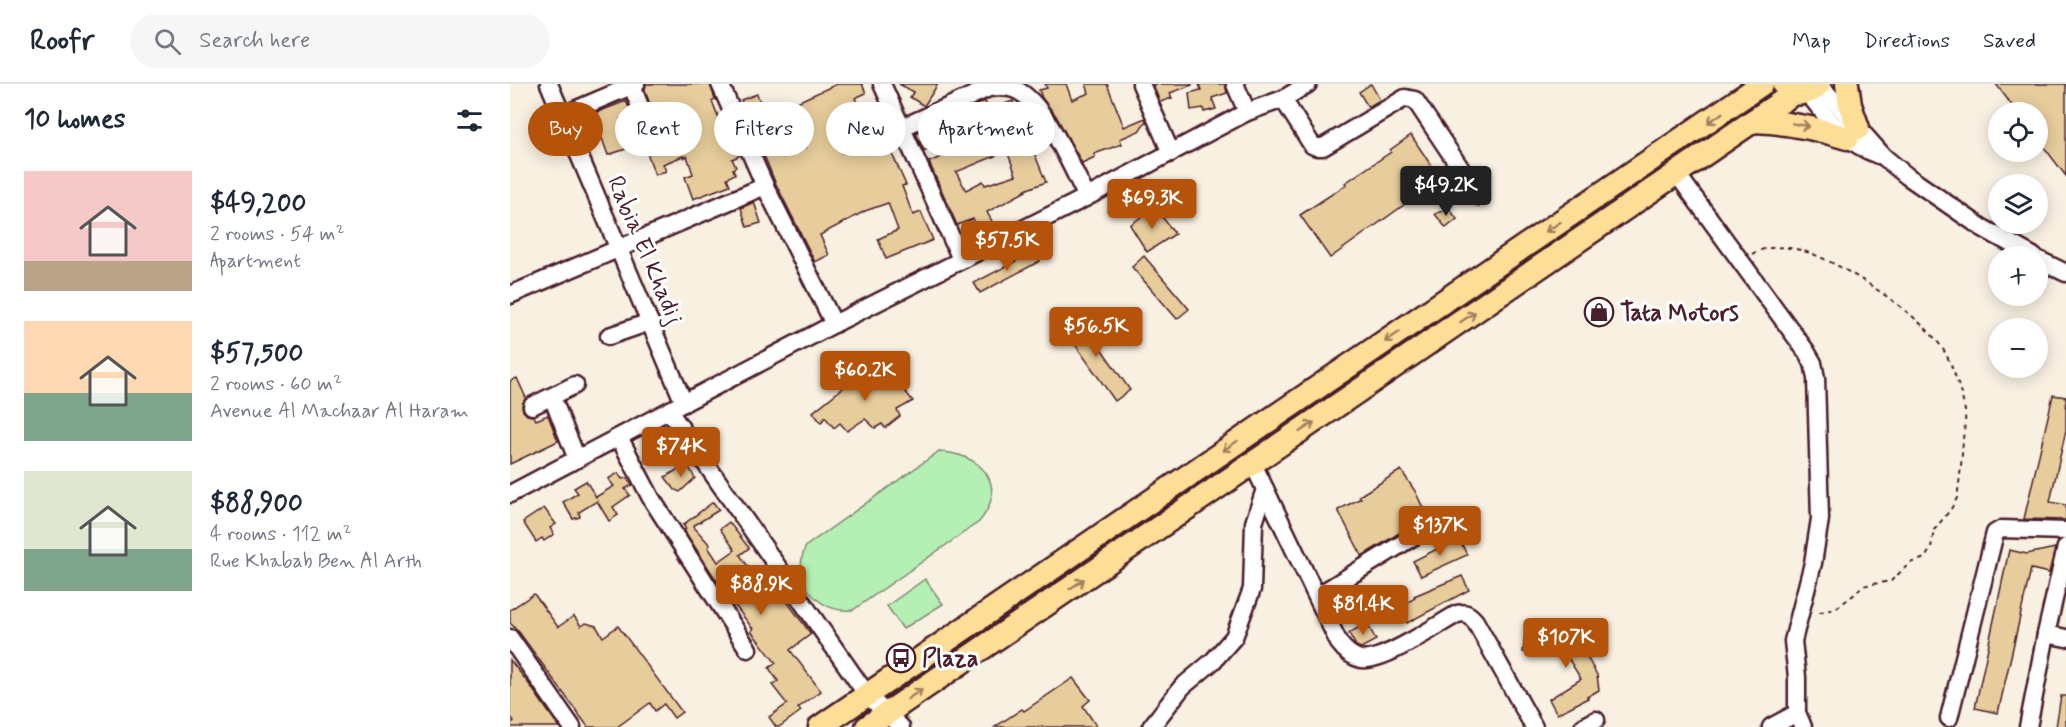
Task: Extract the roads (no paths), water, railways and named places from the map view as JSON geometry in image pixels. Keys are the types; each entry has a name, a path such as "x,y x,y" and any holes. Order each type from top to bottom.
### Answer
{"main road":[{"path":"820,727 1762,84"},
{"path":"1753,121 1784,122 1852,133 1847,84"},
{"path":"867,727 894,720 1253,464 1753,121 1805,88"}],"street":[{"name":"Rabia El Khadij","path":"549,84 557,102"},
{"path":"721,84 765,186 834,324"},
{"path":"882,84 890,102"},
{"path":"1141,84 1171,153"},
{"path":"1235,84 1247,112"},
{"path":"510,494 834,324 1087,197 1247,112 1283,99 1308,84"},
{"path":"594,102 634,85 640,102"},
{"path":"906,126 988,88 1001,87 1032,91 1087,197"},
{"path":"1805,88 1829,121 1852,133 1865,150 1884,157 1956,211 2015,246"},
{"path":"1283,99 1312,145 1317,147 1323,147 1405,98 1414,100 1479,196"},
{"path":"906,139 961,259"},
{"name":"Rabia El Khadij","path":"581,156 684,403"},
{"path":"1677,174 1742,260 1806,351 1813,363 1816,378 1820,519 1813,562 1793,641 1800,720 1771,727"},
{"path":"510,295 765,186"},
{"path":"2048,264 2066,273"},
{"path":"609,336 650,322"},
{"path":"532,406 575,385"},
{"path":"552,397 577,459"},
{"path":"669,411 867,695 894,720"},
{"path":"619,437 651,498 748,649"},
{"path":"1253,464 1339,643 1346,651 1362,659 1381,657 1464,612 1475,621 1534,727"},
{"path":"1150,727 1182,687 1213,661 1234,637 1252,589 1254,524 1265,489"},
{"path":"1317,596 1439,521"},
{"path":"1949,718 1995,533 2002,529 2066,531"},
{"path":"2028,727 2066,547"},
{"path":"2046,634 2066,638"},
{"path":"510,638 572,727"}],"place":[{"name":"Tata Motors","path":"1599,312"},
{"name":"Plaza","path":"901,658"}]}
